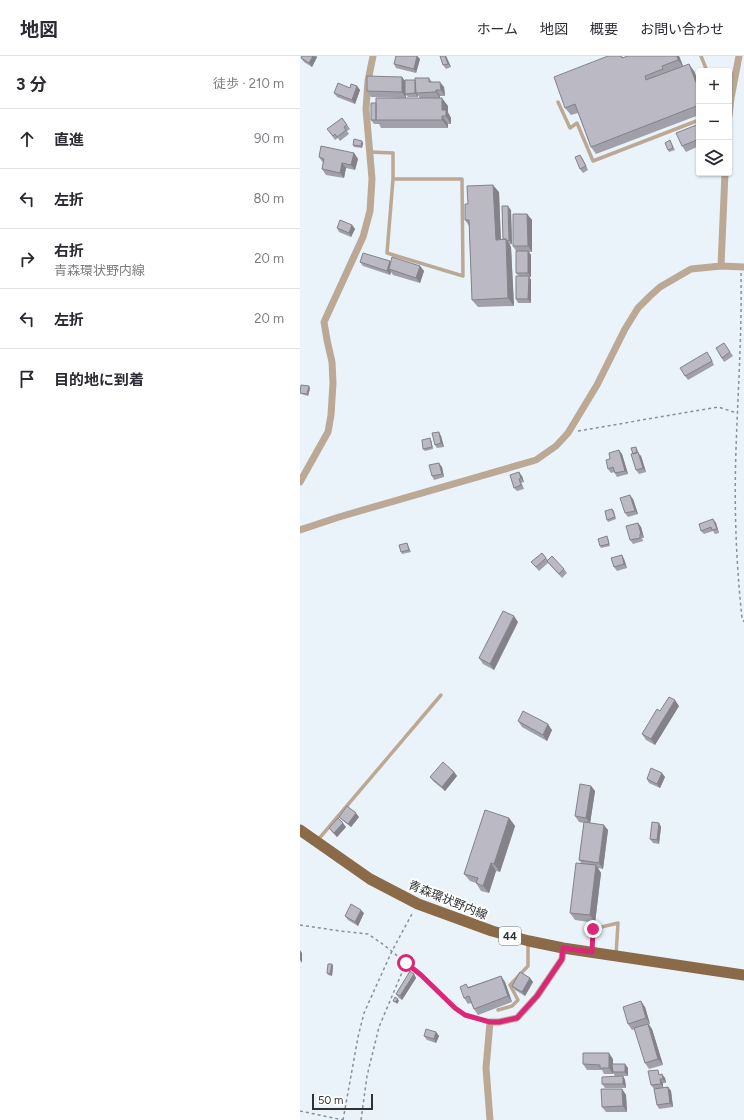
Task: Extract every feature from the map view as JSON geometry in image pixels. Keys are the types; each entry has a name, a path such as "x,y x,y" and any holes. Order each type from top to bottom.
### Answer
{"main road":[{"name":"青森環状野内線","path":"300,830 370,879 418,904 492,932 563,948 744,975"}],"street":[{"path":"300,482 328,432 331,415 333,383 332,362 324,322 363,237 370,211 372,179 366,109 368,81 373,56"},
{"path":"730,104 739,56"},
{"path":"721,266 725,176"},
{"path":"300,530 346,515 536,460 556,446 568,433 597,385 625,329 638,308 646,300 660,287 691,268 721,266 743,267"},
{"path":"490,1120 486,1068 490,1022 499,1022 517,1018 537,996 562,959 563,948"}],"lane":[{"path":"701,56 706,68"},
{"path":"558,102 570,128 577,123 593,161 696,121"},
{"path":"370,152 393,153 393,179 387,253 463,276 462,179 393,179"},
{"path":"317,841 441,695"},
{"path":"592,952 593,929 618,923 616,956"},
{"path":"498,1010 512,1006 518,1000 510,985 528,966 528,941"}],"path":[{"path":"743,267 742,325 736,450 735,531 738,581 742,618 744,622"},
{"path":"568,433 718,407 738,413"},
{"path":"300,1111 343,1120 358,1037 364,1013 392,951 418,904"},
{"path":"300,925 368,934 392,951 421,975 455,1008 465,1015 490,1022"},
{"path":"361,1120 367,1076 379,1028 406,963"}],"building":[{"path":"302,56 313,56 309,63 301,58"},
{"path":"396,56 417,56 414,69 394,64"},
{"path":"440,56 445,56 448,64 443,65"},
{"path":"608,56 621,56 622,58 628,56 677,56 678,60 662,66 663,69 645,76 646,80 689,64 696,82 696,106 591,147 575,104 565,108 554,77"},
{"path":"367,76 402,77 402,92 367,91"},
{"path":"415,78 429,78 429,82 440,82 441,90 436,90 436,92 416,93"},
{"path":"405,80 415,80 415,93 405,94"},
{"path":"338,83 350,88 351,84 357,86 352,100 334,93"},
{"path":"376,98 442,98 442,110 446,110 446,116 442,116 442,120 376,120"},
{"path":"371,103 376,103 376,120 371,120"},
{"path":"342,118 347,125 344,127 346,130 337,137 335,134 333,136 327,129"},
{"path":"696,125 696,140 682,146 676,133"},
{"path":"354,139 362,141 361,146 353,145"},
{"path":"670,140 673,148 668,150 665,143"},
{"path":"321,146 354,153 351,165 342,163 340,173 322,169 324,159 319,157"},
{"path":"580,155 586,166 580,169 575,157"},
{"path":"493,185 496,240 506,239 508,298 472,300 469,220 465,220 465,204 468,204 467,186"},
{"path":"502,206 508,206 509,240 507,241 506,239 503,239"},
{"path":"513,214 527,214 528,246 513,246"},
{"path":"340,220 352,225 349,233 337,228"},
{"path":"516,251 528,251 528,273 516,273"},
{"path":"363,253 390,261 387,271 360,262"},
{"path":"392,257 420,266 416,278 389,269"},
{"path":"516,276 529,276 528,299 516,299"},
{"path":"724,343 730,352 722,358 716,348"},
{"path":"707,352 712,361 685,376 680,368"},
{"path":"301,385 309,386 307,394 300,393"},
{"path":"439,432 441,443 435,445 432,433"},
{"path":"430,438 432,447 423,449 422,440"},
{"path":"636,447 637,453 633,454 631,448"},
{"path":"619,450 625,471 615,473 613,467 608,469 606,460 610,459 609,453"},
{"path":"638,452 643,468 636,470 631,454"},
{"path":"439,463 442,474 432,476 429,465"},
{"path":"519,472 521,485 514,488 510,475"},
{"path":"630,495 635,511 625,513 620,498"},
{"path":"612,509 615,517 607,520 605,511"},
{"path":"713,519 717,529 712,530 711,527 701,531 699,524"},
{"path":"638,523 641,534 640,538 630,540 626,526"},
{"path":"607,536 609,544 600,546 598,539"},
{"path":"407,543 409,550 401,552 399,545"},
{"path":"542,553 546,558 536,567 531,562"},
{"path":"622,555 624,564 614,567 611,558"},
{"path":"552,556 564,569 559,574 547,561"},
{"path":"503,611 514,616 490,664 479,658"},
{"path":"669,697 675,700 651,739 642,734 657,709 660,711"},
{"path":"523,711 548,724 543,735 518,721"},
{"path":"443,762 454,772 442,787 430,777"},
{"path":"651,768 662,773 657,784 647,779"},
{"path":"580,784 591,786 586,818 575,816"},
{"path":"347,806 356,813 348,824 339,817"},
{"path":"485,810 509,818 494,864 491,863 483,886 476,883 478,878 464,874"},
{"path":"338,818 343,823 334,833 329,828"},
{"path":"584,822 604,825 599,863 579,860"},
{"path":"652,822 659,823 657,840 650,839"},
{"path":"576,863 596,865 590,915 570,913"},
{"path":"351,904 361,910 355,922 345,916"},
{"path":"328,964 332,964 330,974 327,973"},
{"path":"410,971 414,974 400,996 396,994"},
{"path":"520,972 530,978 522,992 512,986"},
{"path":"501,976 508,996 474,1009 469,996 464,998 460,987 466,984 468,988"},
{"path":"395,997 398,999 395,1002 393,1001"},
{"path":"641,1001 646,1018 628,1024 623,1007"},
{"path":"648,1024 658,1059 645,1063 634,1028"},
{"path":"426,1029 436,1032 434,1039 424,1036"},
{"path":"583,1053 609,1053 609,1068 600,1068 600,1065 583,1064"},
{"path":"612,1064 625,1064 625,1072 613,1072"},
{"path":"658,1070 659,1075 662,1074 663,1079 660,1079 661,1084 651,1085 648,1071"},
{"path":"623,1076 623,1084 602,1084 602,1077"},
{"path":"668,1087 670,1103 657,1105 654,1089"},
{"path":"601,1089 622,1089 623,1106 602,1107"}],"route":[{"path":"406,963 421,975 455,1008 465,1015 490,1022 499,1022 517,1018 537,996 562,959 563,948 592,952 593,929"}]}
